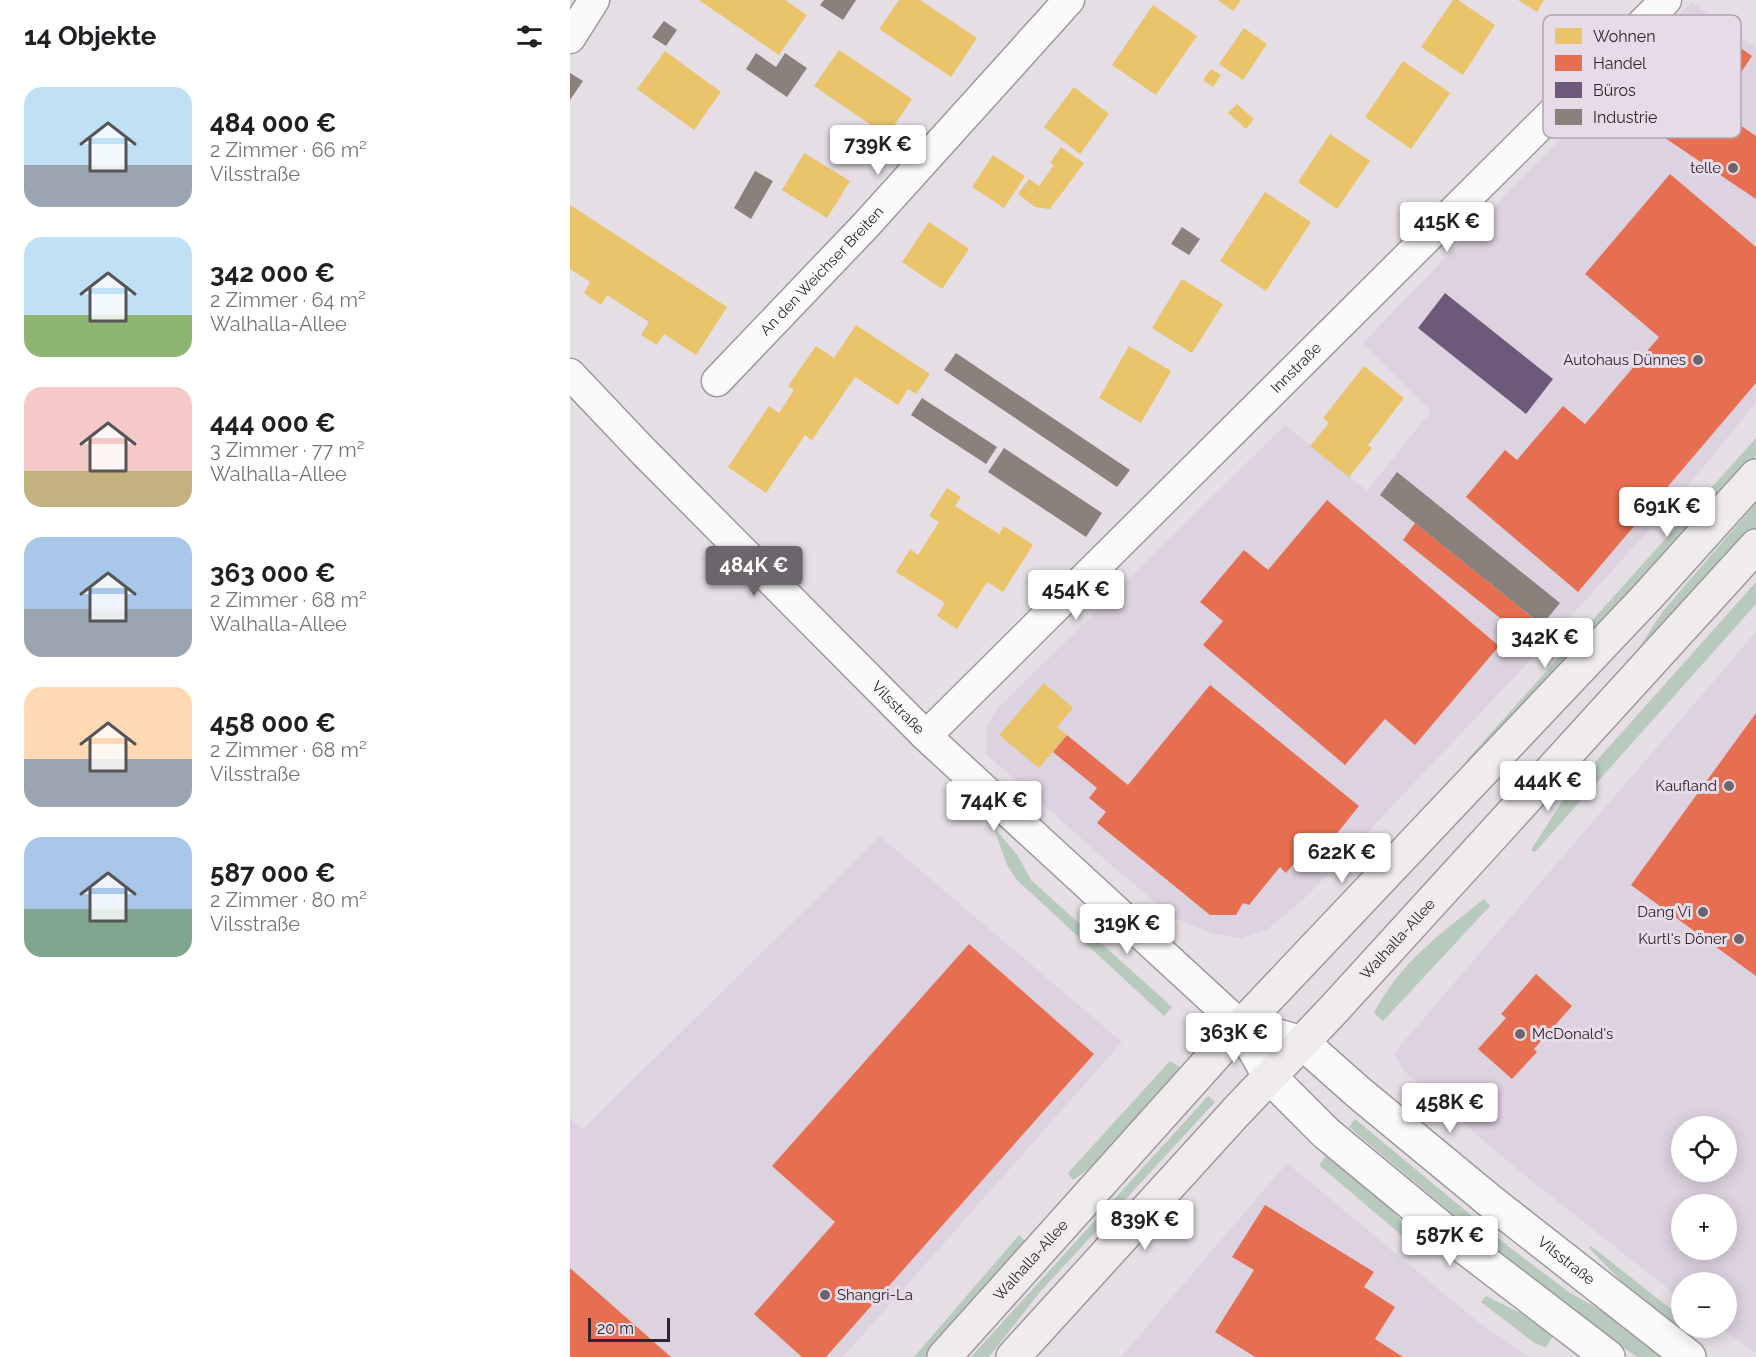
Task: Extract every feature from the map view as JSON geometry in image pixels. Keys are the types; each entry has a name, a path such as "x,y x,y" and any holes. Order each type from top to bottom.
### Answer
{"main road":[{"name":"Walhalla-Allee","path":"944,1357 1242,1026 1552,699 1756,476"},
{"name":"Walhalla-Allee","path":"1013,1357 1756,546"}],"street":[{"path":"570,38 594,0"},
{"name":"An den Weichser Breiten","path":"717,381 866,225 1070,0"},
{"name":"Innstraße","path":"1651,15 1666,0"},
{"name":"Innstraße","path":"926,735 1543,122"},
{"name":"Vilsstraße","path":"570,374 652,460 926,735 1242,1026 1270,1077 1335,1140 1458,1242 1608,1357"},
{"name":"Vilsstraße","path":"1242,1026 1303,1042 1358,1092 1490,1201 1689,1357"}],"shaded area":[{"path":"1692,2 1710,15 1679,15"},
{"path":"1741,37 1756,48 1756,403 1670,507 1540,650 1308,895 1268,929 1241,938 1212,934 1173,917 986,754 987,727 998,708 1285,425 1367,491 1431,411 1363,343 1561,138 1741,138"},
{"path":"1756,632 1756,1353 1734,1338 1737,1338 1737,1272 1671,1272 1671,1291 1513,1166 1404,1071 1394,1053"},
{"path":"880,836 1122,1042 843,1357 570,1357 570,1118 582,1130"},
{"path":"1287,1163 1473,1318 1528,1357 1121,1357"}],"green space":[{"path":"1756,438 1756,456 1681,544 1513,725 1464,763"},
{"path":"1756,503 1756,533 1344,985 1339,979 1479,830 1625,669 1663,611"},
{"path":"1756,582 1756,604 1535,852 1531,850 1567,794"},
{"path":"993,826 1018,856 1031,880 1172,1007 1164,1016 1017,880 1007,865"},
{"path":"1484,899 1490,906 1383,1021 1374,1013 1384,995 1408,964"},
{"path":"1170,1061 1180,1067 1173,1079 1115,1150 1073,1180 1068,1173"},
{"path":"1208,1096 1215,1102 1039,1293 989,1357 971,1357"},
{"path":"1355,1119 1513,1250 1570,1293 1619,1320 1668,1357 1637,1357 1618,1344 1478,1235 1349,1127"},
{"path":"1328,1153 1384,1199 1404,1224 1431,1251 1426,1256 1319,1165"},
{"path":"1019,1235 1028,1244 929,1357 914,1357"},
{"path":"1591,1246 1671,1309 1671,1322 1624,1284 1589,1248"},
{"path":"1486,1296 1549,1327 1554,1333 1546,1348 1533,1342 1481,1302"}],"building: Wohnen":[{"path":"699,0 785,0 807,15 779,55"},
{"path":"899,0 920,0 977,38 951,77 879,29"},
{"path":"1218,0 1241,0 1233,11"},
{"path":"1453,0 1458,0 1495,25 1463,75 1421,47"},
{"path":"1518,0 1544,0 1537,12"},
{"path":"1153,5 1197,36 1156,95 1112,65"},
{"path":"1244,28 1267,44 1243,80 1219,64"},
{"path":"839,50 912,99 887,136 814,86"},
{"path":"665,51 721,92 694,130 637,89"},
{"path":"1403,61 1450,93 1411,149 1365,117"},
{"path":"1211,69 1221,75 1213,87 1203,80"},
{"path":"1074,87 1109,114 1080,154 1044,127"},
{"path":"1237,104 1254,119 1246,129 1228,113"},
{"path":"1330,134 1370,161 1337,209 1298,182"},
{"path":"1061,147 1084,163 1050,209 1035,207 1018,194 1029,179 1039,186 1054,165 1050,163"},
{"path":"804,153 850,181 827,218 782,190"},
{"path":"993,155 1025,176 1004,208 972,187"},
{"path":"1265,192 1311,222 1266,291 1220,261"},
{"path":"570,205 727,307 696,355 664,334 657,345 641,335 649,322 607,295 601,305 584,293 590,282 570,269"},
{"path":"929,222 969,249 942,289 902,262"},
{"path":"1182,279 1223,304 1192,353 1152,328"},
{"path":"856,325 930,374 916,394 908,389 898,405 855,377 812,440 805,435 766,493 728,467 769,406 779,413 794,390 788,386 816,346 834,358"},
{"path":"1129,346 1171,371 1141,423 1099,398"},
{"path":"1364,366 1404,398 1368,445 1372,448 1349,477 1310,446 1329,423 1323,418"},
{"path":"947,488 961,497 955,506 999,534 1004,526 1033,545 1003,592 987,582 957,629 937,616 945,603 896,572 910,549 918,555 939,522 929,516"},
{"path":"1044,683 1073,708 1057,727 1067,735 1039,768 999,735"}],"building: Handel":[{"path":"1741,48 1752,56 1741,72"},
{"path":"1741,126 1756,136 1756,199 1665,138 1741,138"},
{"name":"Autohaus Dünnes","path":"1670,174 1756,247 1756,383 1578,592 1466,497 1505,450 1517,460 1563,406 1585,424 1659,337 1585,274"},
{"path":"1327,500 1499,646 1415,745 1385,719 1345,765 1203,645 1223,621 1200,602 1244,550 1268,570"},
{"path":"1415,523 1538,622 1525,638 1403,540"},
{"path":"1210,685 1359,806 1334,837 1330,834 1313,855 1306,849 1286,873 1280,867 1249,905 1243,903 1236,915 1210,915 1097,823 1106,812 1089,798 1097,788 1053,752 1067,735 1128,785"},
{"name":"Kaufland","path":"1756,713 1756,976 1631,885"},
{"path":"969,944 1094,1054 826,1357 802,1357 754,1314 835,1222 772,1166"},
{"name":"McDonald's","path":"1536,974 1572,1006 1534,1049 1537,1052 1512,1079 1478,1049 1506,1018 1501,1014"},
{"path":"1265,1205 1374,1272 1364,1287 1395,1307 1375,1339 1403,1357 1255,1357 1215,1332 1254,1270 1232,1257"},
{"path":"570,1268 671,1357 570,1357"}],"building: Büros":[{"path":"1445,293 1553,379 1526,414 1418,328"}],"building: Industrie":[{"path":"824,0 856,0 843,20 820,5"},
{"path":"664,21 677,30 666,46 652,37"},
{"path":"756,53 776,67 785,53 807,68 787,97 746,69"},
{"path":"570,73 583,81 570,100"},
{"path":"755,171 773,181 751,219 734,208"},
{"path":"1182,227 1200,239 1189,255 1171,244"},
{"path":"956,353 1130,470 1117,487 944,370"},
{"path":"922,398 997,447 986,464 911,415"},
{"path":"1004,448 1102,513 1086,537 988,472"},
{"path":"1397,472 1560,603 1542,625 1380,495"}],"place":[{"name":"telle","path":"1733,168"},
{"name":"Autohaus Dünnes","path":"1698,360"},
{"name":"Kaufland","path":"1729,786"},
{"name":"Dang Vi","path":"1703,912"},
{"name":"Kurtl's Döner","path":"1739,939"},
{"name":"McDonald's","path":"1520,1034"},
{"name":"Shangri-La","path":"825,1295"}]}
